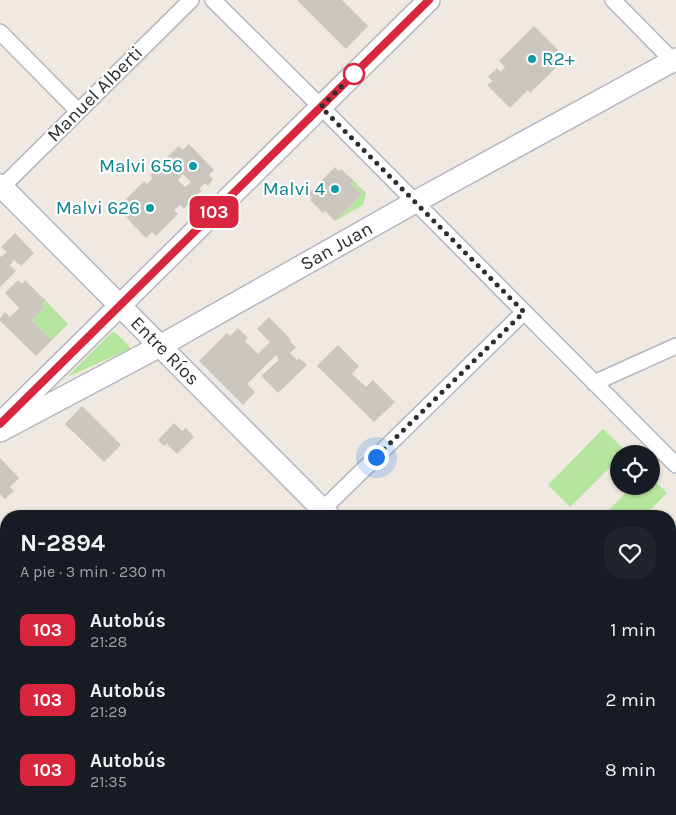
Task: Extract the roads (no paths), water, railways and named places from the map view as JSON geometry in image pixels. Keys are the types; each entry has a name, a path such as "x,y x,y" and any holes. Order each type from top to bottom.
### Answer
{"main road":[{"path":"0,424 429,0"},
{"name":"San Juan","path":"0,432 160,346 415,202 675,62"},
{"name":"Entre Ríos","path":"1,187 160,346 319,510"}],"street":[{"name":"Manuel Alberti","path":"1,187 191,0"},
{"path":"212,0 321,107 676,466"},
{"path":"613,0 675,62"},
{"path":"0,32 78,111"},
{"path":"327,510 524,312"},
{"path":"594,383 676,346"}],"place":[{"name":"R2+","path":"532,59"},
{"name":"Malvi 656","path":"193,166"},
{"name":"Malvi 4","path":"335,189"},
{"name":"Malvi 626","path":"150,208"}]}
